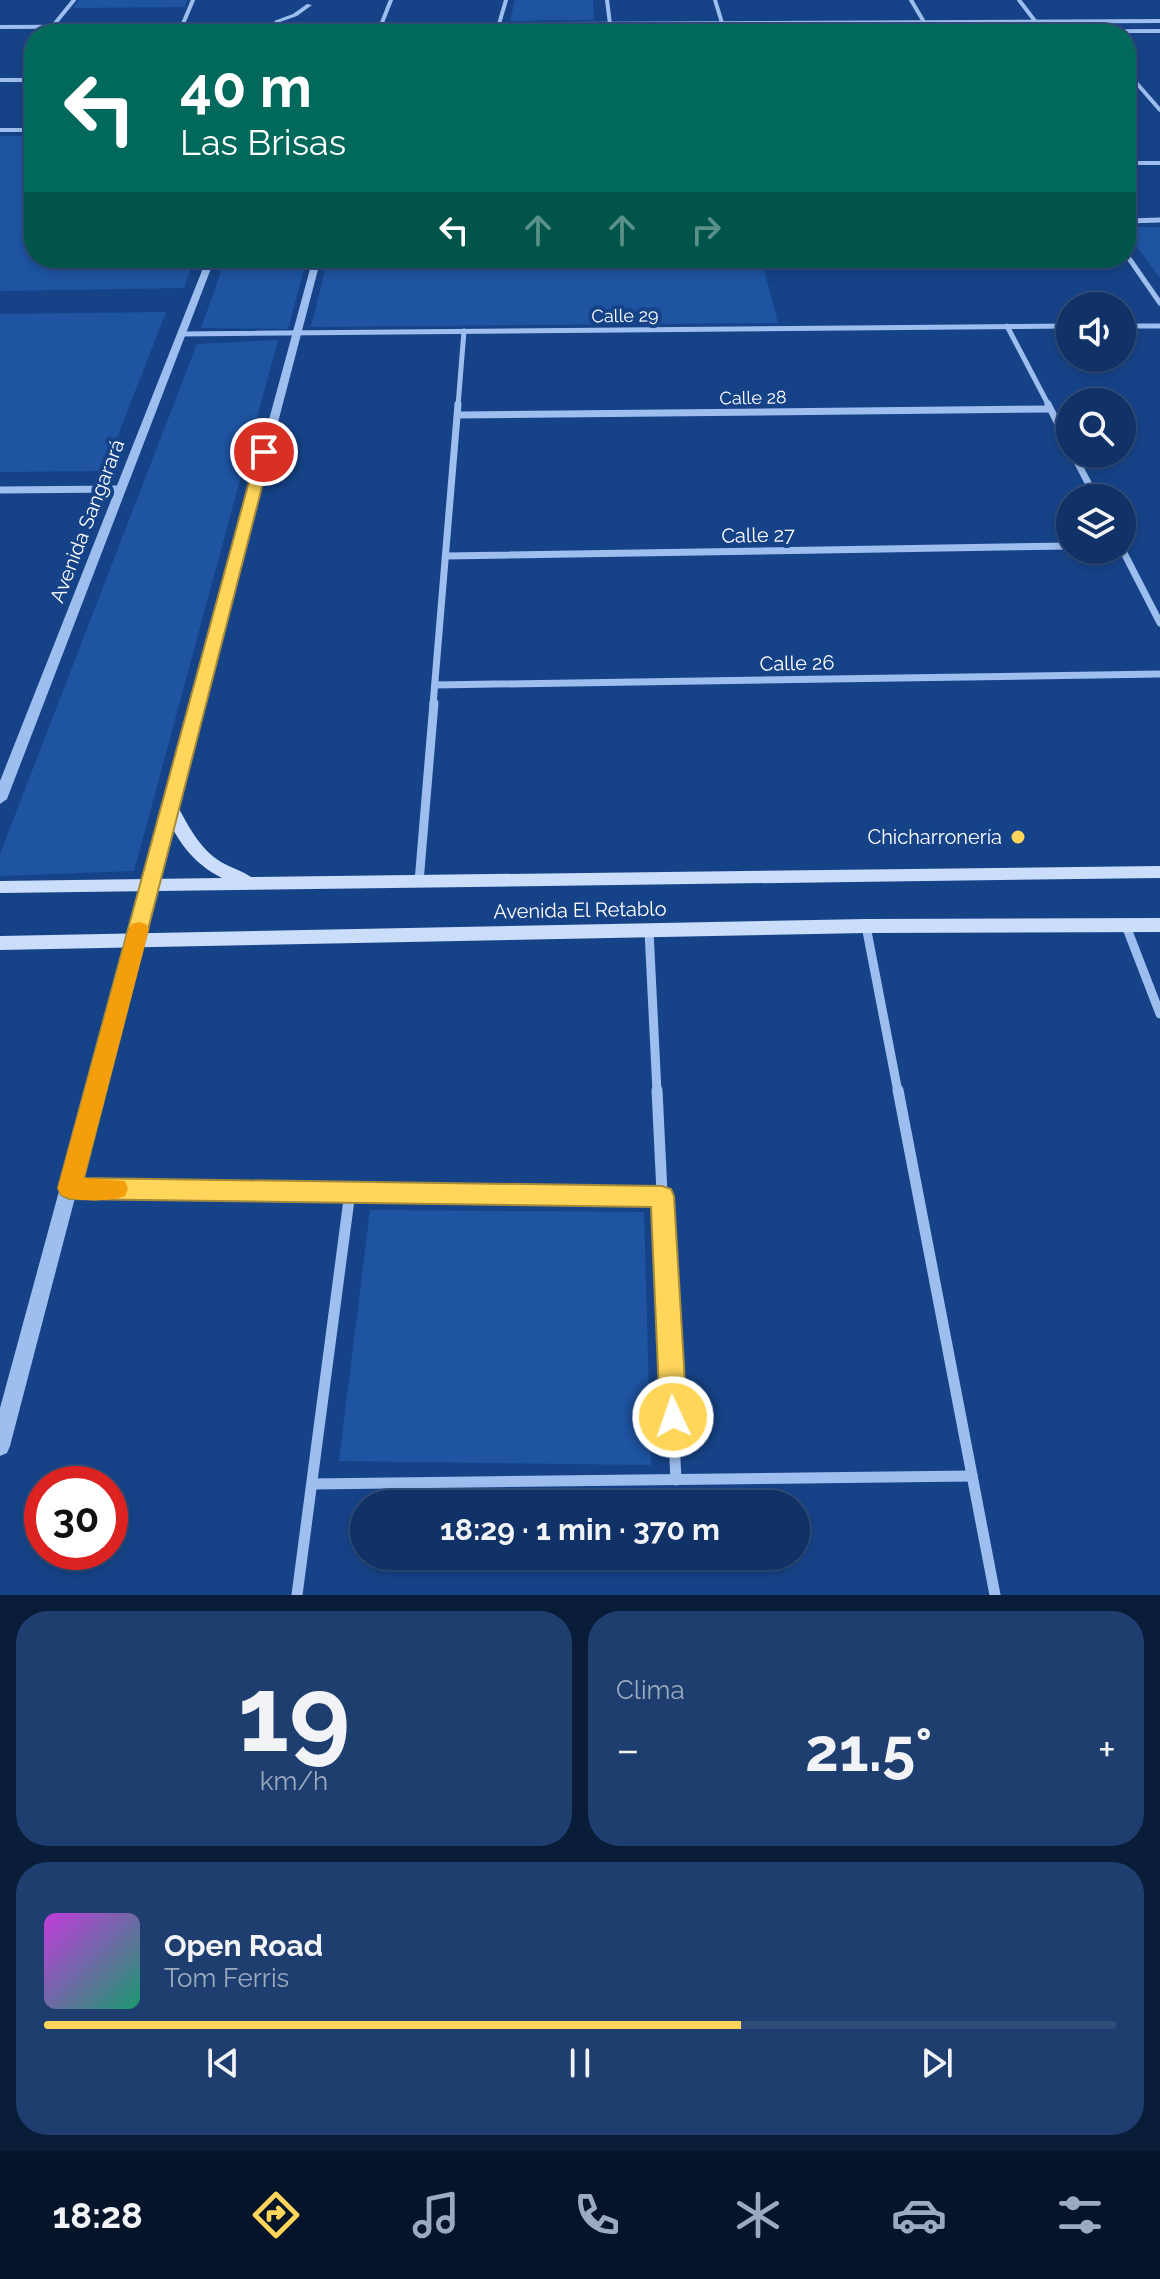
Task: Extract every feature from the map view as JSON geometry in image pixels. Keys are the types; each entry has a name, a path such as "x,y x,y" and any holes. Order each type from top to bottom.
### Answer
{"main road":[{"path":"171,809 189,846 205,861 223,872 260,884"},
{"name":"Avenida El Retablo","path":"0,887 1160,872"},
{"name":"Avenida El Retablo","path":"0,943 866,926 1160,925"}],"street":[{"path":"54,24 74,0"},
{"path":"183,24 193,0"},
{"path":"381,24 391,0"},
{"path":"499,24 506,0"},
{"path":"607,0 610,24"},
{"path":"715,0 722,23"},
{"path":"911,0 924,22"},
{"path":"1019,0 1035,21"},
{"path":"301,24 310,3"},
{"path":"251,24 281,20 300,13 310,3"},
{"path":"386,11 402,20 438,24 1160,21"},
{"path":"0,27 24,27"},
{"path":"1136,32 1160,31"},
{"path":"0,80 24,80"},
{"path":"1136,82 1160,110"},
{"path":"0,130 24,130"},
{"path":"1136,163 1160,163"},
{"path":"1136,221 1160,220"},
{"name":"Avenida Sangarará","path":"0,799 207,268"},
{"path":"0,1446 314,268"},
{"path":"1136,268 1160,303"},
{"path":"1007,326 1056,422"},
{"name":"Calle 29","path":"181,334 1056,326"},
{"path":"1136,326 1160,326"},
{"path":"419,882 464,331"},
{"name":"Calle 28","path":"458,415 1049,409"},
{"path":"0,490 120,489"},
{"name":"Calle 27","path":"446,556 1056,546"},
{"path":"1130,564 1160,623"},
{"name":"Calle 26","path":"435,685 1160,674"},
{"path":"866,926 995,1595"},
{"path":"1126,926 1160,1014"},
{"path":"649,931 676,1480"},
{"path":"69,1188 662,1196"},
{"path":"297,1595 350,1192"},
{"path":"312,1484 972,1476"}],"shaded area":[{"path":"79,0 187,0 185,7 73,8"},
{"path":"515,0 593,0 594,20 510,21"},
{"path":"0,136 24,136 24,268 191,268 184,288 0,291"},
{"path":"1136,227 1160,227 1160,278 1136,246"},
{"path":"222,268 304,268 288,329 201,328"},
{"path":"326,268 764,268 778,323 311,327"},
{"path":"166,312 104,471 0,472 0,314"},
{"path":"278,340 134,871 0,876 0,854 197,344"},
{"path":"370,1210 644,1212 651,1465 339,1461"}],"slow traffic":[{"path":"116,1189 69,1188 139,929"}],"place":[{"name":"Chicharronería","path":"1018,837"}],"route":[{"path":"264,452 69,1188 662,1196 673,1417"}]}
